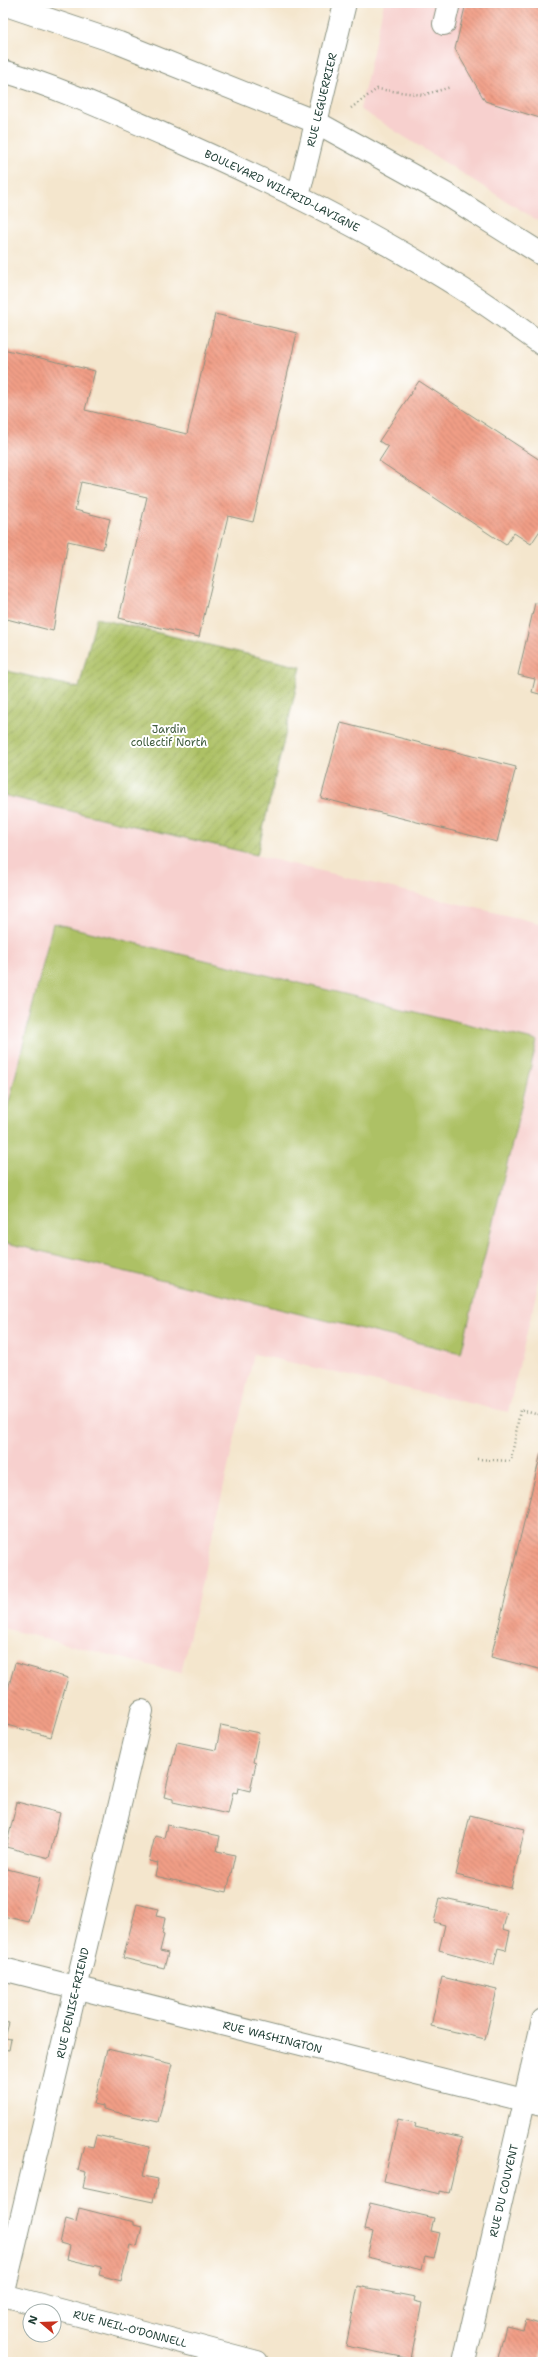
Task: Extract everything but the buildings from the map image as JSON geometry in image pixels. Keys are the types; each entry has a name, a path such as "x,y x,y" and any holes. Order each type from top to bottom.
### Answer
{"street":[{"name":"RUE LEGUERRIER","path":"298,197 345,3"},
{"path":"3,4 119,43 316,122 446,194 543,255"},
{"name":"BOULEVARD WILFRID-LAVIGNE","path":"3,71 130,120 240,168 298,197 352,225 470,294 543,345"},
{"name":"RUE DENISE-FRIEND","path":"3,2295 78,1986 142,1711"},
{"name":"RUE WASHINGTON","path":"3,1969 78,1986 533,2102"},
{"name":"RUE DU COUVENT","path":"464,2362 533,2102 543,2020"},
{"name":"RUE NEIL-O'DONNELL","path":"3,2295 257,2362"}],"path":[{"path":"349,109 377,89 423,95 451,87"},
{"path":"477,1459 511,1461 520,1410 543,1416"}],"shaded area":[{"path":"384,3 543,3 543,224 360,109"},
{"path":"3,795 543,924 543,1265 508,1412 254,1354 181,1673 3,1628"}],"green space":[{"name":"Jardin collectif North","path":"96,618 301,667 257,855 3,795 3,670 79,688"},
{"path":"53,923 537,1041 461,1353 3,1242 3,1127"}]}
